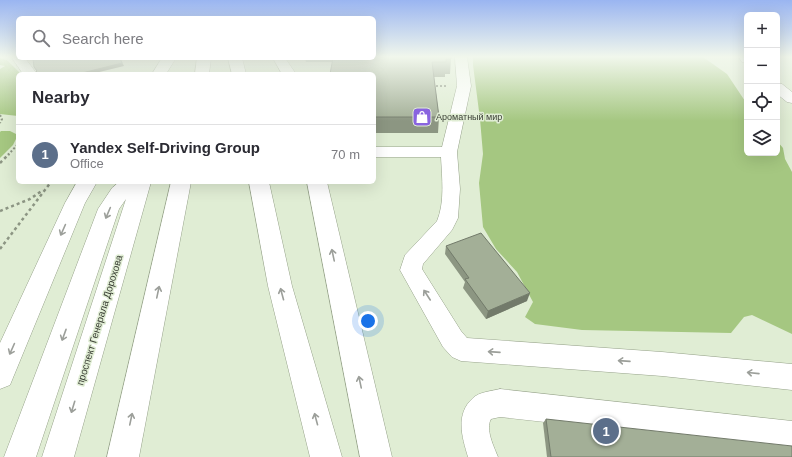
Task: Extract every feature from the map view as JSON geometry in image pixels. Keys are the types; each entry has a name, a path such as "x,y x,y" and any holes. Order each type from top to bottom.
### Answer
{"main road":[{"path":"0,375 75,203 86,184"},
{"path":"20,457 109,209 119,194 130,184"},
{"name":"проспект Генерала Дорохова","path":"58,457 140,184"},
{"path":"123,457 181,184"},
{"path":"259,184 264,219 276,270 326,457"},
{"path":"317,184 376,457"}],"street":[{"path":"463,78 464,86 449,152 449,218 445,225 413,261 411,270 452,339 461,348 662,364 792,377"},
{"path":"780,89 792,99"},
{"path":"376,152 449,152"},
{"path":"483,457 476,437 475,419 483,407 500,403 792,435"}],"path":[{"path":"426,86 433,86"},
{"path":"0,115 2,119 0,123"},
{"path":"0,163 16,146"},
{"path":"0,249 49,184"},
{"path":"0,211 30,198 45,189"}],"green space":[{"path":"0,78 16,78 16,116 0,114"},
{"path":"475,78 730,78 744,100 744,156 780,156 780,144 783,148 785,159 792,172 792,334 752,315 744,317 731,333 582,330 535,324 525,317 533,302 517,272 496,249 483,227 479,183 483,154"},
{"path":"10,131 16,134 16,139 13,145 0,158 0,132"}],"building":[{"path":"376,78 434,78 439,117 376,117"},
{"path":"481,233 530,293 488,311 465,279 469,278 446,246"},
{"path":"546,419 792,446 792,457 551,457"}],"place":[{"name":"Ароматный мир","path":"422,117"},
{"name":"Yandex Self-Driving Group","path":"606,431"}]}
